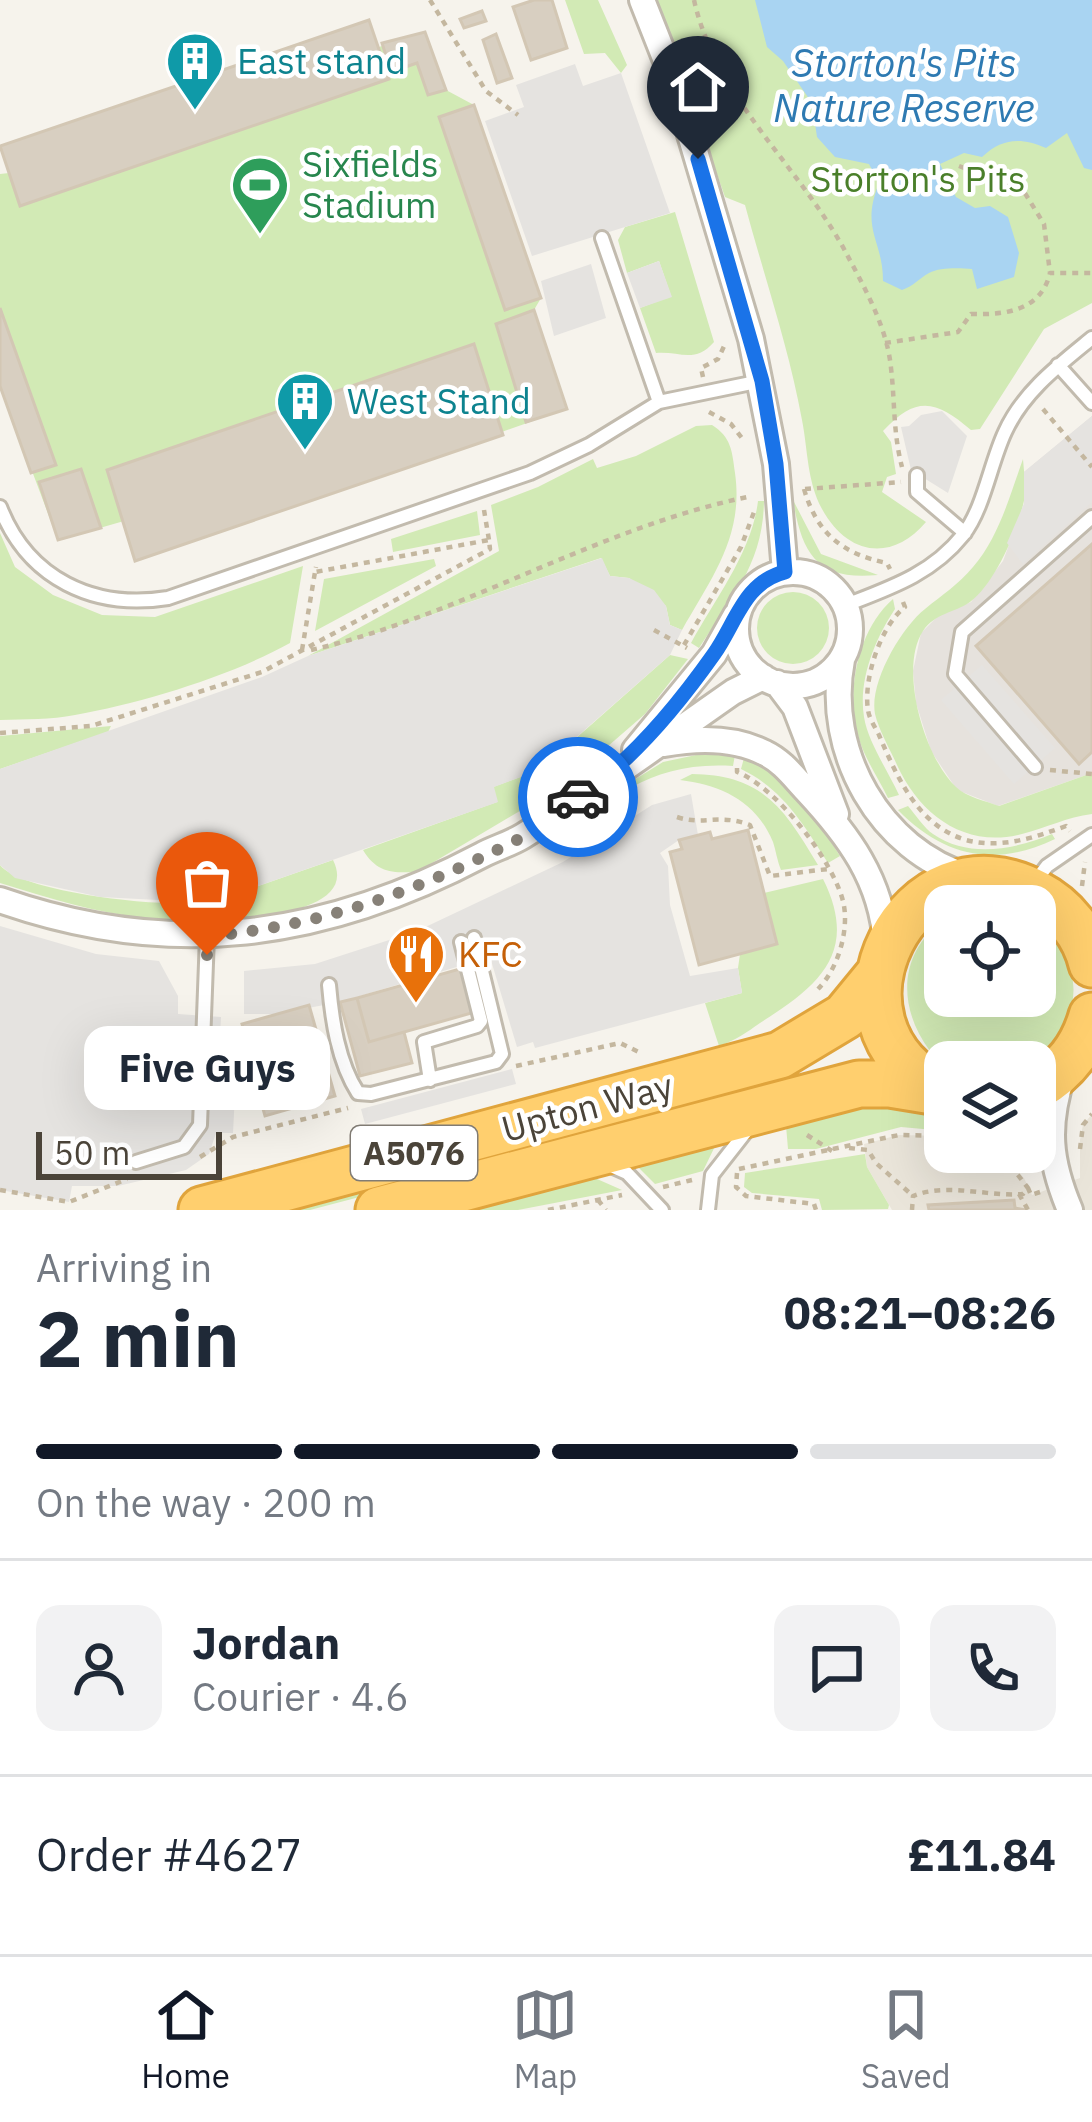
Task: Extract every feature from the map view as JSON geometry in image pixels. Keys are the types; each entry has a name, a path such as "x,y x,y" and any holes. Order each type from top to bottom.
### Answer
{"highway":[{"path":"983,880 1068,907 1092,964"},
{"name":"Upton Way","path":"202,1210 780,1055 845,1016 882,962 902,920 925,899 952,886 983,880"},
{"path":"882,962 878,1007 887,1036 903,1062 924,1080"},
{"name":"Upton Way","path":"379,1210 594,1179 769,1106 859,1084 924,1089"}],"street":[{"path":"642,0 674,81 762,381 776,464 785,572"},
{"path":"618,770 714,654 755,587 785,572 812,574 826,581 846,605 850,623 836,700 839,725 860,780 893,832 916,854 946,870 983,880"},
{"path":"739,610 739,648 753,669 795,706 841,828"},
{"path":"0,900 92,927 207,936 296,926 407,892 519,839 733,692 770,680 791,686 821,679 842,658"},
{"path":"655,746 724,740 779,761 841,828 869,872 885,922 882,962"},
{"path":"1056,1106 1072,1053"},
{"path":"1052,1173 1070,1210"}],"lane":[{"path":"602,238 659,402"},
{"path":"846,605 898,586 935,562 965,532 1006,428 1044,376 1092,338"},
{"path":"1058,365 1092,403"},
{"path":"0,507 16,540 41,569 85,594 124,602 168,598 572,454 659,402 762,381"},
{"path":"917,475 916,493 965,532"},
{"path":"1035,767 955,674 962,632 1092,518"},
{"path":"1068,907 1047,866 1092,835"},
{"path":"136,1162 184,1147 200,1125 207,936"},
{"path":"328,985 332,1017 358,1093 371,1094 430,1080 496,1062 502,1054 468,940 481,1021 424,1042 430,1080"},
{"path":"708,1210 712,1175 769,1106"},
{"path":"594,1179 627,1173 662,1210"}],"path":[{"path":"430,0 486,91 518,115"},
{"path":"694,0 733,95 841,244 878,316 891,364 892,421 905,482 804,489 814,518 834,543 887,563"},
{"path":"885,343 958,332 971,314 1003,315 1028,306 1047,287 1045,224 1023,190 959,166"},
{"path":"1050,273 1092,273"},
{"path":"1043,409 1092,467"},
{"path":"710,415 730,424 746,445"},
{"path":"655,630 684,646 741,547 753,516 753,480"},
{"path":"0,733 91,726 262,672 302,652 490,549 482,488"},
{"path":"302,652 423,615 614,536 755,495"},
{"path":"315,572 489,540"},
{"path":"302,652 319,546"},
{"path":"905,607 882,639 868,688 868,711 909,796 929,819 969,841 1024,841 1066,826 1085,856 1082,887 1068,907"},
{"path":"1035,767 1092,774"},
{"path":"736,772 757,780 783,803 844,902 844,937 828,979 812,995"},
{"path":"677,817 694,823 720,816 750,825 770,876 827,868"},
{"path":"497,1071 620,1042 655,1060"},
{"path":"548,1210 594,1179 645,1191 899,1135 924,1136"},
{"path":"848,1147 868,1150 875,1163 914,1196"},
{"path":"738,1170 736,1187 746,1196 814,1204 816,1210"},
{"path":"914,1196 947,1188 997,1196 1019,1194 1028,1188 1016,1173"},
{"path":"594,1179 606,1210"},
{"path":"1019,1194 1028,1210"},
{"path":"912,1210 914,1196"}],"shaded area":[{"path":"575,64 583,86 621,73 670,213 532,256 485,121 524,107 516,85"},
{"path":"659,261 672,297 640,308 627,273"},
{"path":"591,264 606,318 554,336 541,281"},
{"path":"942,411 967,436 948,493 911,470 901,427 921,415"},
{"path":"1092,416 1092,773 998,806 957,790 931,751 916,703 913,671 921,633 938,616 971,602 1003,561 1024,504 1024,472"},
{"path":"1092,416 1092,502 1023,564 1007,543 1024,504 1024,472"},
{"path":"602,558 610,576 629,578 654,590 666,606 670,625 682,630 670,655 539,770 494,787 498,802 244,891 241,887 197,902 100,897 15,878 0,865 0,769 262,677 308,656"},
{"path":"982,665 1055,748 1014,784 941,700"},
{"path":"691,794 698,835 679,840 660,853 668,866 670,905 690,976 738,968 742,993 535,1048 533,1042 517,1047 490,957 340,1002 276,1014 244,1014 244,971 315,964 417,931 563,862 652,805"},
{"path":"0,926 96,954 159,961 178,996 178,1014 221,1017 220,1034 238,1034 233,1133 216,1133 209,1154 186,1170 118,1186 72,1186 69,1202 0,1190"},
{"path":"512,1069 516,1084 365,1124 361,1109"},
{"path":"1092,1114 1092,1210 892,1210 867,1167 864,1144 899,1135 924,1136 924,1173 1019,1173 1032,1195 1080,1178 1083,1125"}],"green space":[{"path":"565,0 598,0 627,65 621,73 605,53 584,54"},
{"name":"Storton's Pits","path":"656,0 1092,0 1092,303 1044,329 980,429 971,430 948,413 927,406 906,411 883,431 891,442 896,474 887,477 882,492 926,522 899,543 885,548 857,544 833,525 817,498 790,366 745,205 725,197"},
{"name":"Sixfields Stadium","path":"369,20 379,47 425,32 446,90 474,105 541,298 534,310 567,409 135,561 124,521 58,540 0,386 0,174 9,173 0,146"},
{"path":"675,212 714,342 694,355 656,353 640,308 671,296 659,261 627,273 618,240 625,227"},
{"path":"712,425 727,439 731,451 735,517 723,555 682,630 670,625 666,606 629,578 610,576 601,558 308,656 499,551 491,505 593,459 597,468 636,456 696,426"},
{"path":"1023,459 1023,505 995,571 970,602 928,625 916,647 913,667 918,712 934,756 965,793 999,806 1092,773 1092,814 1022,834 982,837 947,824 918,799 882,733 874,701 882,672 906,629 968,573 990,543"},
{"path":"793,500 821,554 878,575 840,573 816,560 801,535"},
{"path":"758,501 764,501 762,523 752,562 699,648 691,643 740,557"},
{"path":"477,511 480,535 393,552 391,539"},
{"path":"0,533 15,567 53,595 102,615 155,617 303,566 290,643 214,677 129,703 66,717 0,720"},
{"path":"434,559 436,566 315,631 324,579"},
{"path":"793,592 818,603 829,628 818,653 793,664 768,653 757,628 768,603"},
{"path":"893,599 895,609 870,660 863,703 870,736 899,795 888,798 862,746 853,702 863,645"},
{"path":"670,655 688,659 645,714 562,786 417,872 386,870 363,850 497,802 493,787 540,770"},
{"path":"111,726 108,732 0,769 0,736"},
{"path":"715,751 735,755 733,766 679,769 657,776 552,838 558,827 663,762"},
{"path":"744,758 788,784 840,856 828,863 781,798 741,769"},
{"path":"692,774 737,781 769,798 818,865 781,870 773,842 757,816 723,791 680,780"},
{"path":"908,806 933,834 962,847 1008,847 1052,834 1055,839 1012,853 971,853 933,838 915,826 898,810"},
{"path":"333,860 336,882 323,898 298,909 229,919 127,916 0,883 0,865 13,875 62,890 125,900 198,902"},
{"path":"823,879 837,928 827,965 800,995 719,1046 705,1003 742,993 740,954 777,944 764,893"},
{"path":"924,940 924,1017 1056,1017 1056,942 1074,989 1065,1025 1054,1041 924,1042 908,999 911,964"},
{"path":"760,1078 764,1091 310,1210 259,1210"},
{"path":"888,1103 924,1114 924,1129 901,1127 816,1149 788,1149 785,1114"},
{"path":"718,1140 703,1171 655,1184 633,1162"},
{"path":"865,1154 888,1209 822,1210 819,1199 752,1193 744,1187 745,1173"},
{"path":"588,1175 622,1190 518,1210 443,1210"}],"water":[{"name":"Storton's Pits Nature Reserve","path":"755,0 1092,0 1092,170 1084,168 1067,133 1046,148 1012,141 982,157 964,153 940,164 956,197 975,208 990,206 1008,217 1019,253 1014,277 977,289 972,269 950,268 925,275 902,290 883,281 872,224 879,183 869,164 835,157 817,137 812,103 783,61 767,47"}],"building":[{"path":"552,0 567,48 531,60 513,7"},
{"path":"482,11 486,21 464,28 460,19"},
{"name":"East stand","path":"369,20 389,79 20,206 0,146"},
{"path":"425,32 446,90 428,95 417,63 391,72 382,43"},
{"path":"496,34 512,78 497,83 483,40"},
{"path":"474,105 541,298 505,310 439,117"},
{"path":"0,308 56,465 31,473 0,386"},
{"path":"534,310 567,409 526,422 496,324"},
{"name":"West Stand","path":"474,344 503,435 135,561 107,470"},
{"path":"81,469 101,528 58,540 39,482"},
{"path":"1092,544 1092,752 1079,764 976,646"},
{"path":"748,830 777,944 699,965 670,852 682,849 679,840 710,832 712,839"},
{"name":"KFC","path":"463,968 475,1012 369,1042 357,998"},
{"path":"357,998 369,1042 404,1032 412,1063 360,1076 340,1002"},
{"path":"309,1005 335,1096 265,1116 253,1073 247,1075 237,1041 246,1039 242,1024"},
{"path":"1014,1200 1015,1208 1026,1210 929,1210 928,1205"}],"way so far":[{"path":"207,955 207,936 296,926 407,892 519,839 578,797"}],"place":[{"name":"East stand","path":"195,112"},
{"name":"Sixfields Stadium","path":"260,236"},
{"name":"West Stand","path":"305,452"},
{"name":"Five Guys","path":"207,955"},
{"name":"KFC","path":"416,1005"}],"route":[{"path":"578,797 618,770 714,654 755,587 785,572 776,464 762,381 698,159"}]}
